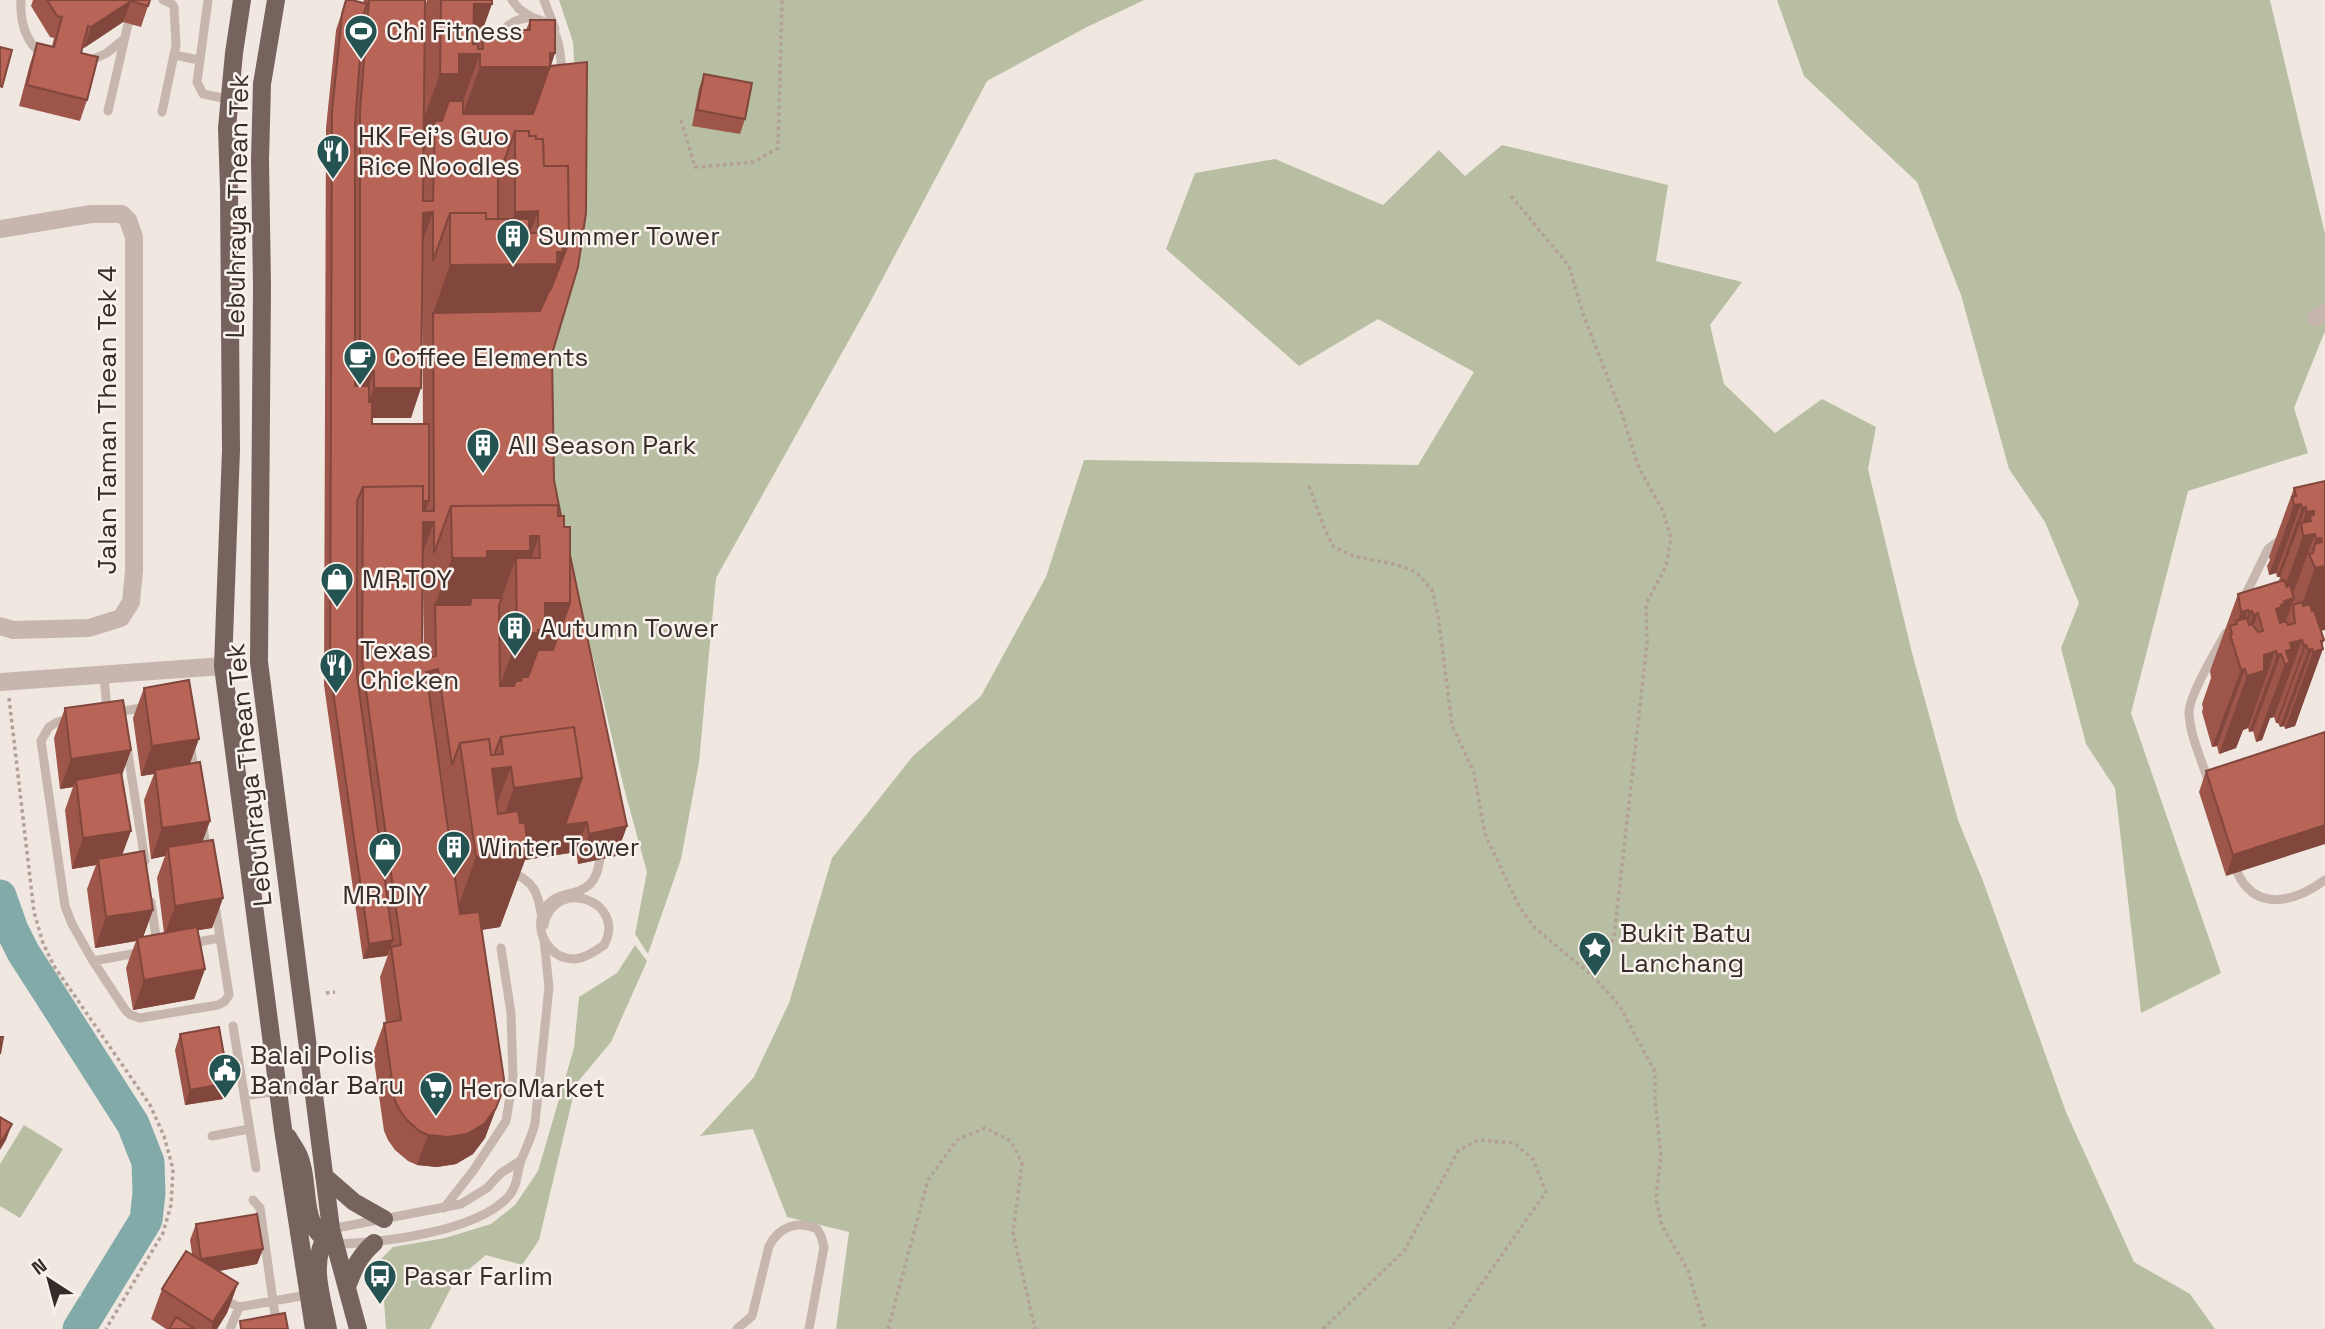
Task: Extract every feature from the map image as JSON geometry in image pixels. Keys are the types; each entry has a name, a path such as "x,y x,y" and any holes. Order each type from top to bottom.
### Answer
{"main road":[{"name":"Lebuhraya Thean Tek","path":"242,0 227,128 231,450 223,666 283,1129 314,1329"},
{"name":"Lebuhraya Thean Tek","path":"276,0 262,84 259,662 314,1086 330,1237 358,1329"},
{"path":"283,1129 300,1157 310,1219 316,1232 330,1237 317,1267 328,1329"},
{"path":"324,1176 354,1202 384,1219"},
{"path":"347,1287 356,1262 374,1243"}],"street":[{"name":"Jalan Taman Thean Tek 4","path":"0,229 91,214 121,214 128,220 134,237 134,571 131,602 121,618 89,628 13,630 0,626"},
{"path":"4,682 223,666"}],"lane":[{"path":"21,0 22,22 26,34 39,52 49,57"},
{"path":"162,112 176,45 174,7 163,0"},
{"path":"208,0 197,82 200,90 209,97 229,99"},
{"path":"512,0 523,13 555,29"},
{"path":"544,0 555,29 559,53 551,71"},
{"path":"497,49 497,39 510,23 531,17 541,20 555,35 563,79"},
{"path":"108,111 128,24"},
{"path":"76,63 107,53 124,39"},
{"path":"174,55 199,60"},
{"path":"2238,609 2268,549 2283,537 2296,534"},
{"path":"2210,788 2190,723 2189,710 2232,621"},
{"path":"104,675 107,713"},
{"path":"177,702 185,710 229,995 218,1005 140,1018 131,1015 93,961 65,906 41,741 49,727 57,722 107,713 177,702"},
{"path":"121,710 123,724"},
{"path":"125,737 146,870"},
{"path":"544,930 550,910 558,903 578,897 589,899 605,914 609,925 609,936 604,945 584,957 564,958 547,946 540,927 541,916 554,900 584,890 593,881 600,859 599,847"},
{"path":"330,1237 374,1243 463,1224 492,1211 517,1185 520,1161 535,1123 549,987 539,897 534,887 517,874 496,871"},
{"path":"2237,872 2251,893 2273,901 2291,897 2325,880"},
{"path":"150,896 158,949"},
{"path":"183,944 220,938"},
{"path":"93,961 171,947"},
{"path":"444,1208 473,1171 506,1121 513,1078 511,1013 501,948"},
{"path":"233,1026 256,1168"},
{"path":"244,1096 314,1086"},
{"path":"212,1136 249,1129"},
{"path":"330,1237 384,1219 461,1204 520,1161"},
{"path":"253,1200 260,1208 277,1329"},
{"path":"737,1329 752,1316 772,1239 789,1227 799,1224 817,1229 824,1247 809,1329"},
{"path":"208,1290 239,1307 307,1295"},
{"path":"230,1329 239,1307"}],"path":[{"path":"681,120 695,167 754,162 778,148 782,0"},
{"path":"1511,196 1569,266 1583,314 1623,417 1639,468 1663,511 1671,538 1666,566 1646,604 1647,643 1614,937 1595,978"},
{"path":"1310,486 1325,530 1334,547 1353,556 1398,565 1416,572 1432,590 1438,615 1452,724 1474,773 1485,834 1519,906 1535,928 1595,978 1619,1005 1655,1072 1655,1101 1661,1154 1656,1198 1662,1226 1688,1270 1704,1326 1699,1329"},
{"path":"4,682 34,912 43,943 54,966 150,1105 164,1136 173,1169 171,1205 163,1233 106,1329"},
{"path":"326,993 335,992"},
{"path":"888,1329 928,1180 957,1140 985,1128 1011,1140 1022,1163 1013,1233 1035,1329"},
{"path":"1323,1329 1404,1251 1458,1151 1478,1140 1514,1143 1534,1160 1546,1192 1450,1329"}],"green space":[{"path":"559,0 1144,0 1085,28 987,81 867,308 716,578 699,762 681,859 648,954 635,934 647,872 624,788 558,510 541,384 576,92 573,42"},
{"path":"1777,0 2270,0 2325,234 2325,331 2294,408 2308,453 2188,491 2131,713 2221,973 2141,1013 2115,788 2086,744 2061,648 2079,603 2045,522 2009,469 1961,295 1917,182 1804,76"},
{"path":"1502,145 1668,185 1656,261 1742,282 1710,325 1724,384 1775,433 1822,399 1876,427 1868,469 1912,653 1958,820 1983,881 2066,1112 2134,1262 2190,1294 2215,1329 836,1329 849,1232 787,1217 753,1129 700,1136 754,1077 789,1003 832,858 913,756 981,696 1046,577 1084,460 1418,465 1474,372 1378,319 1299,366 1166,249 1195,173 1275,159 1383,205 1439,150 1465,176"},
{"path":"635,945 647,961 611,1042 576,1084 539,1240 522,1265 486,1255 454,1282 430,1329 386,1329 381,1259 393,1247 445,1238 491,1224 515,1205 538,1171 574,1048 579,997 617,973"},
{"path":"24,1125 63,1149 20,1218 0,1206 0,1164"}],"building":[{"path":"47,0 150,0 148,6 131,1 91,27 88,26 81,53 98,57 87,100 27,85 37,43 54,47 62,17 57,16"},
{"path":"346,0 367,4 363,16 355,125 355,386 369,386 372,424 429,424 429,501 423,501 423,486 363,487 357,501 357,676 393,940 369,944 330,670 332,112 342,14"},
{"path":"369,0 425,0 423,201 433,201 435,121 442,121 449,101 463,101 463,114 533,114 550,66 587,62 586,213 578,267 552,354 554,480 561,516 558,516 558,505 451,506 434,553 434,522 423,522 422,641 425,659 436,656 435,605 470,605 472,598 502,598 499,605 500,686 514,686 522,677 528,677 538,650 553,650 570,603 570,555 627,826 589,834 587,822 565,825 582,778 574,727 501,737 494,755 491,755 489,739 460,743 452,765 438,669 426,672 460,914 479,912 504,1079 496,1108 484,1124 467,1134 448,1137 419,1131 399,1109 395,1101 384,1023 401,1020 391,947 401,945 362,661 363,487 423,486 423,511 434,511 433,313 540,311 569,242 568,166 544,166 543,139 529,136 529,131 515,131 498,178 498,219 486,219 486,213 450,213 433,261 433,212 423,213 421,388 374,388 374,371 360,371 360,110"},
{"path":"441,0 492,0 492,4 474,4 473,44 478,44 478,49 483,49 483,30 530,30 530,20 555,20 555,53 550,53 550,67 480,67 480,54 459,54 459,74 440,74"},
{"path":"0,47 12,50 2,87 0,86"},
{"path":"704,74 752,83 745,119 697,110"},
{"path":"515,131 529,131 529,136 543,139 544,166 568,166 569,242 563,242 563,252 557,252 557,264 450,265 450,213 486,213 486,219 529,219 529,233 538,233 538,211 515,212"},
{"path":"2325,481 2325,566 2315,568 2309,554 2313,553 2315,544 2322,542 2321,538 2316,539 2315,534 2303,536 2301,523 2311,521 2310,516 2314,515 2314,511 2306,512 2306,507 2302,508 2301,504 2294,505 2292,497 2296,496 2294,488"},
{"path":"558,505 558,516 564,516 564,527 570,527 570,603 545,603 545,630 531,633 531,639 517,639 516,558 540,558 539,536 530,536 530,551 487,551 487,558 452,558 451,506"},
{"path":"2284,580 2287,587 2290,585 2294,598 2284,601 2282,607 2276,609 2280,623 2295,623 2293,605 2302,602 2303,606 2310,604 2324,640 2321,641 2323,649 2313,652 2312,649 2308,650 2302,640 2290,643 2292,649 2286,651 2290,663 2285,664 2281,654 2277,655 2276,651 2264,655 2264,671 2247,676 2245,669 2241,670 2230,626 2247,618 2249,625 2252,624 2258,632 2263,631 2258,613 2253,615 2252,611 2248,610 2241,612 2238,594"},
{"path":"189,680 199,739 152,746 144,688"},
{"path":"123,700 131,750 71,759 65,708"},
{"path":"574,727 582,778 514,788 511,767 492,769 498,814 518,811 520,823 525,823 528,850 476,857 460,743 489,739 491,755 503,754 501,737"},
{"path":"2325,732 2325,825 2233,855 2206,771"},
{"path":"200,762 210,821 162,828 155,770"},
{"path":"121,772 131,831 83,838 76,780"},
{"path":"213,840 223,898 175,906 168,847"},
{"path":"144,851 153,910 106,917 98,859"},
{"path":"197,927 205,969 144,980 137,938"},
{"path":"219,1027 229,1083 190,1090 180,1034"},
{"path":"0,1117 12,1124 0,1144"},
{"path":"257,1214 263,1249 201,1259 196,1224"},
{"path":"186,1251 238,1283 213,1322 162,1289"},
{"path":"285,1313 288,1329 241,1329 240,1321"},
{"path":"176,1317 195,1329 169,1329"}],"waterway":[{"path":"0,896 23,952 133,1124 148,1162 146,1220 79,1329"}],"place":[{"name":"Chi Fitness","path":"361,61"},
{"name":"HK Fei's Guo Rice Noodles","path":"333,181"},
{"name":"Summer Tower","path":"513,266"},
{"name":"Coffee Elements","path":"360,387"},
{"name":"All Season Park","path":"483,475"},
{"name":"MR.TOY","path":"337,609"},
{"name":"Autumn Tower","path":"515,658"},
{"name":"Texas Chicken","path":"336,695"},
{"name":"Winter Tower","path":"454,877"},
{"name":"MR.DIY","path":"385,879"},
{"name":"Bukit Batu Lanchang","path":"1595,978"},
{"name":"Balai Polis Bandar Baru","path":"225,1100"},
{"name":"HeroMarket","path":"436,1118"},
{"name":"Pasar Farlim","path":"380,1306"}]}
